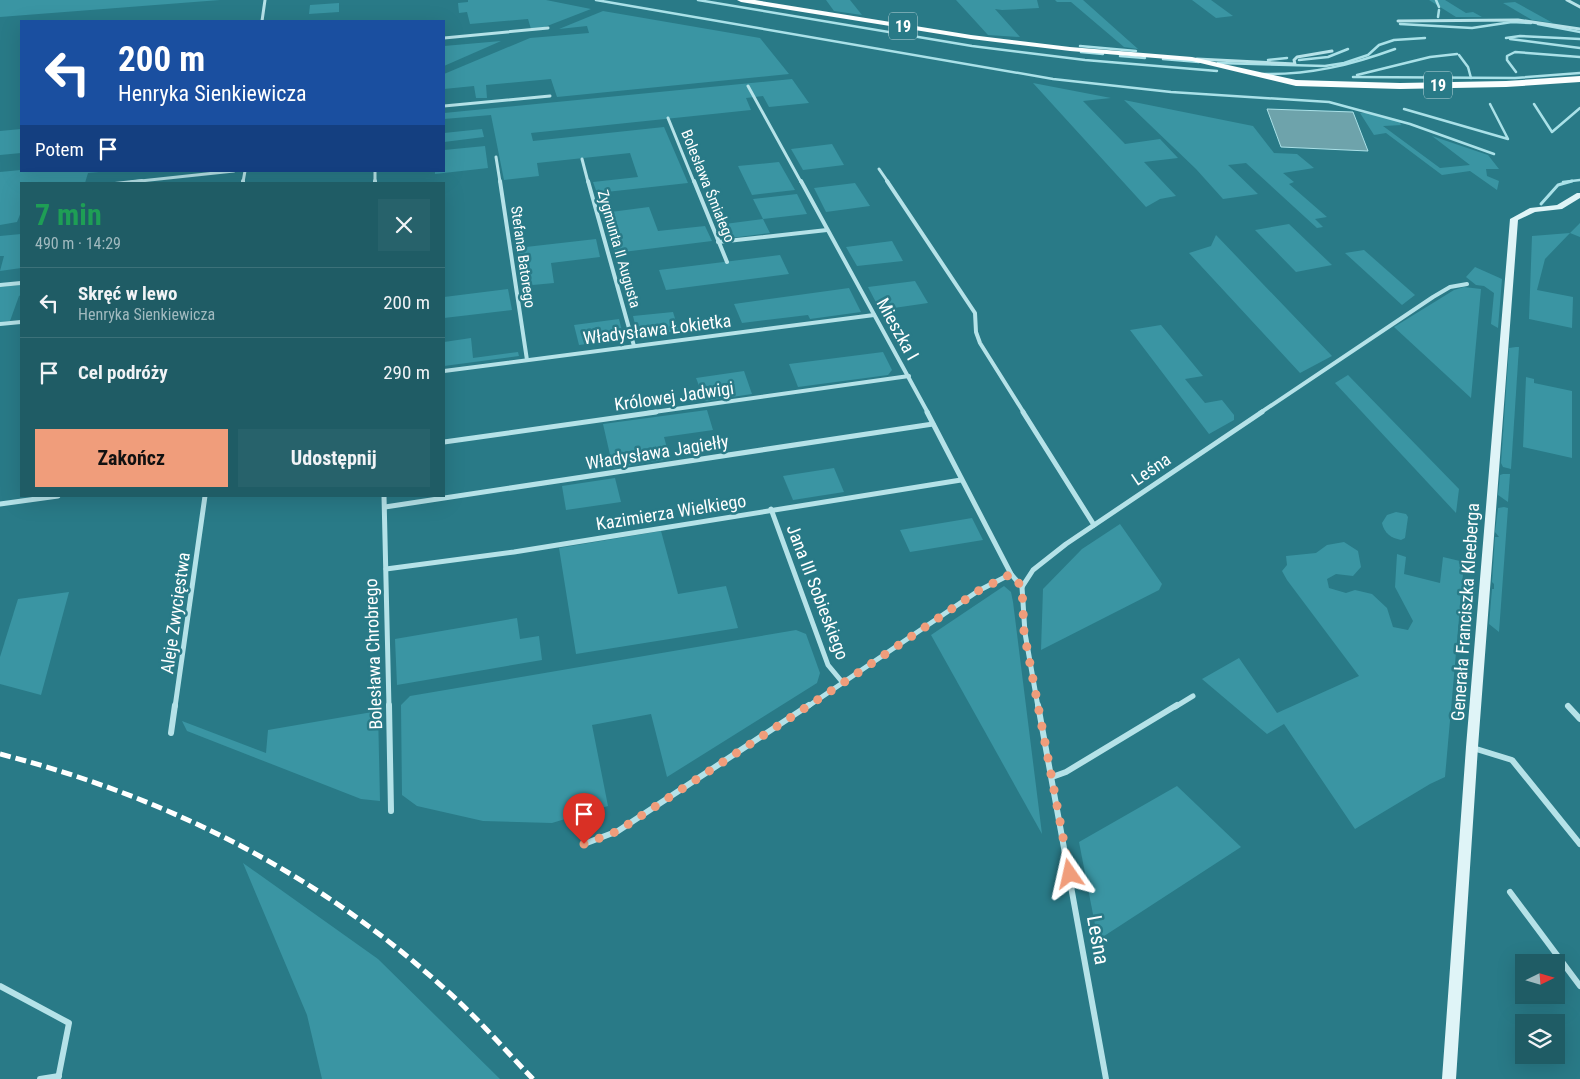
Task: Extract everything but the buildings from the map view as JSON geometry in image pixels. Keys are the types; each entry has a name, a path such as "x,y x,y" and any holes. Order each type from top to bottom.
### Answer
{"highway":[{"name":"19","path":"741,0 972,37 1079,50 1192,59 1278,80 1304,83 1392,86 1476,85 1580,79"}],"main road":[{"name":"Generała Franciszka Kleeberga","path":"1449,1079 1512,226 1516,217 1533,210 1559,207 1580,195"}],"street":[{"path":"262,20 265,0"},
{"path":"1567,0 1580,7"},
{"path":"1398,22 1507,19 1580,29"},
{"path":"445,38 548,28"},
{"path":"1192,59 1296,64 1294,60 1297,56 1332,51"},
{"name":"Mieszka I","path":"748,86 909,376 1011,574 1022,587"},
{"path":"445,106 550,96"},
{"name":"Bolesława Śmiałego","path":"668,118 727,262"},
{"name":"Stefana Batorego","path":"496,157 527,360"},
{"name":"Zygmunta II Augusta","path":"582,159 634,346"},
{"path":"879,169 975,314 976,332 980,343 1094,525"},
{"path":"133,182 225,172"},
{"path":"718,242 827,230"},
{"path":"0,285 20,283"},
{"name":"Leśna","path":"1106,1079 1024,632 1022,587 1033,570 1050,555 1094,525 1433,297 1450,287 1467,284"},
{"name":"Władysława Łokietka","path":"445,370 874,314"},
{"path":"0,324 20,322"},
{"name":"Królowej Jadwigi","path":"445,442 909,376"},
{"name":"Władysława Jagiełły","path":"385,507 933,424"},
{"name":"Kazimierza Wielkiego","path":"386,569 514,552 771,509 961,480"},
{"path":"0,504 27,498 42,497"},
{"name":"Aleje Zwycięstwa","path":"171,733 205,497"},
{"name":"Bolesława Chrobrego","path":"384,497 391,811"},
{"name":"Jana III Sobieskiego","path":"771,509 828,665 843,683"},
{"path":"584,844 618,831 843,683 978,591 1011,574"},
{"path":"1052,777 1066,772 1194,696"},
{"path":"1568,706 1580,720"},
{"path":"1472,748 1512,760 1580,844"},
{"path":"1510,892 1580,986"},
{"path":"0,986 70,1023 58,1077 40,1079"}],"shaded area":[{"path":"0,0 220,0 0,17"},
{"path":"468,0 546,0 591,9 542,28 531,29 528,19 470,24 467,12 459,13 458,3 468,2"},
{"path":"826,0 850,0 862,15 834,11"},
{"path":"956,0 1037,0 1039,8 995,9 1020,37 988,35"},
{"path":"1055,0 1083,0 1138,49 1124,47 1071,2 1057,2"},
{"path":"1192,0 1211,0 1233,16 1216,18"},
{"path":"1429,0 1445,0 1466,13 1473,12 1482,17 1456,17"},
{"path":"1515,2 1553,23 1532,20 1503,3"},
{"path":"339,3 339,12 309,14 310,5"},
{"path":"603,11 760,38 789,74 557,97 551,79 486,85 487,98 476,98 474,86 445,89 445,74 530,38 589,33 587,26 559,29"},
{"path":"501,41 445,66 445,46"},
{"path":"792,79 809,103 769,107 763,96 746,98 751,110 531,133 533,141 664,127 688,183 597,193 593,182 638,177 630,153 537,163 539,176 504,180 491,115 445,119 445,113"},
{"path":"1033,83 1111,98 1083,101 1125,144 1160,139 1178,158 1144,162 1176,196 1160,199 1146,207"},
{"path":"1124,100 1253,126 1274,153 1297,154 1314,168 1283,173 1294,182 1289,184 1327,217 1315,219 1323,227 1317,228 1246,163 1228,165 1258,194 1223,199 1196,169"},
{"path":"1267,109 1353,112 1368,151 1281,147"},
{"path":"1360,113 1369,113 1401,122 1400,124 1402,125 1383,126 1440,168 1470,165 1432,136 1488,155 1499,169 1486,169 1487,176 1499,181 1497,190 1470,171 1442,175 1386,133 1374,135"},
{"path":"20,129 20,153 0,155 0,131"},
{"path":"482,129 484,137 445,142 445,133"},
{"path":"832,144 844,165 803,170 791,149"},
{"path":"485,146 488,168 435,174 435,172 445,172 445,150"},
{"path":"779,162 795,190 752,195 738,166"},
{"path":"20,170 20,172 99,172 88,173 85,182 20,182 20,214 17,222 0,225 0,172"},
{"path":"855,183 870,206 826,212 814,188"},
{"path":"797,194 807,214 763,219 753,199"},
{"path":"649,207 658,231 705,226 712,241 615,253 603,213"},
{"path":"763,219 770,233 723,239 717,225"},
{"path":"1580,223 1580,237 1570,233"},
{"path":"1289,224 1332,265 1296,272 1255,230"},
{"path":"1570,233 1545,259 1537,290 1573,297 1572,328 1529,319 1532,236"},
{"path":"20,234 20,268 0,271 4,256 0,256 0,236"},
{"path":"1216,235 1332,356 1300,373 1189,253 1211,246"},
{"path":"596,239 600,257 551,263 554,283 522,286 517,248"},
{"path":"892,241 903,261 857,266 846,247"},
{"path":"1364,250 1415,295 1402,305 1345,253"},
{"path":"780,255 789,274 666,290 659,270"},
{"path":"1475,267 1502,279 1498,328 1491,324 1494,293 1484,286 1476,285 1466,277"},
{"path":"915,281 928,303 880,310 868,287"},
{"path":"20,285 20,296 10,321 0,322 0,287"},
{"path":"1464,287 1481,289 1471,398 1394,327 1454,290"},
{"path":"849,288 861,312 810,319 808,315 742,323 734,304"},
{"path":"508,289 512,310 445,318 445,297"},
{"path":"673,312 679,331 638,336 633,316"},
{"path":"619,319 624,339 579,345 574,325"},
{"path":"1161,325 1203,376 1185,379 1205,403 1222,400 1234,415 1234,420 1209,434 1130,330"},
{"path":"471,338 473,358 518,352 519,356 445,366 445,342"},
{"path":"1519,347 1511,469 1503,467 1501,463 1509,348"},
{"path":"883,352 892,370 888,375 798,387 789,364"},
{"path":"744,371 752,394 705,401 696,378"},
{"path":"1348,375 1459,489 1456,513 1335,383"},
{"path":"1526,377 1534,379 1534,383 1572,391 1572,458 1523,447"},
{"path":"707,410 713,430 664,437 670,459 613,468 603,424"},
{"path":"834,468 844,492 793,500 783,476"},
{"path":"1510,474 1508,502 1498,495 1500,475"},
{"path":"615,478 621,502 566,510 562,486"},
{"path":"1498,508 1508,508 1499,632 1489,624 1492,589 1494,589 1492,582 1495,537 1499,537 1495,532"},
{"path":"1396,512 1406,514 1408,517 1405,538 1401,540 1388,534 1384,530 1382,523 1387,515"},
{"path":"972,518 983,540 910,552 900,530"},
{"path":"1120,524 1162,584 1159,590 1041,650 1043,589 1082,549"},
{"path":"661,531 678,594 726,586 738,628 576,654 559,548"},
{"path":"1344,542 1358,551 1361,567 1353,576 1336,574 1327,579 1329,588 1346,593 1355,590 1372,594 1387,608 1393,627 1408,630 1413,621 1395,587 1397,554 1406,557 1404,574 1440,583 1443,557 1464,562 1445,777 1355,829 1284,724 1267,734 1202,679 1239,658 1277,713 1359,676 1282,571 1287,565 1286,556 1316,553 1327,545"},
{"path":"1004,586 1011,592 1013,602 1042,834 931,635"},
{"path":"69,592 41,695 0,684 0,657 18,599"},
{"path":"517,618 520,639 539,636 542,660 397,685 395,639"},
{"path":"796,630 806,634 820,673 817,683 667,777 651,714 592,725 608,806 552,823 483,821 417,806 402,795 401,705 410,696"},
{"path":"378,711 380,801 361,799 187,731 182,721 266,753 268,730"},
{"path":"1177,786 1241,847 1098,940 1079,842"},
{"path":"243,863 378,959 500,1079 322,1079 307,1015"}],"waterway":[{"path":"596,0 1053,79 1171,92 1329,102 1410,124 1494,154"},
{"path":"698,0 972,46 1085,60 1217,71"},
{"path":"1436,0 1439,7"},
{"path":"1438,17 1439,10"},
{"path":"1400,24 1472,28 1512,22 1531,23"},
{"path":"1538,24 1580,32"},
{"path":"1506,38 1520,36 1580,39"},
{"path":"1218,63 1325,66 1344,63 1368,55 1379,45 1394,40 1425,38"},
{"path":"1510,39 1580,48"},
{"path":"1080,46 1136,51"},
{"path":"1299,60 1328,57 1348,49"},
{"path":"1263,74 1297,73 1330,68 1395,49"},
{"path":"1081,52 1103,54"},
{"path":"1516,72 1507,60 1507,56 1515,52 1580,57"},
{"path":"1357,75 1430,57 1457,54"},
{"path":"1459,55 1468,67 1471,78"},
{"path":"1120,56 1145,58"},
{"path":"1268,60 1287,58"},
{"path":"1163,59 1199,62"},
{"path":"1471,78 1515,78 1580,73"},
{"path":"1353,77 1471,78"},
{"path":"1404,109 1508,139 1490,104"},
{"path":"1534,104 1552,132 1580,108"},
{"path":"1563,182 1580,180"},
{"path":"1541,204 1558,185 1572,181"}],"railway":[{"path":"0,754 62,772 122,793 181,817 238,844 293,875 346,910 397,948 480,1022 533,1079"}],"route":[{"path":"584,844 618,831 843,683 978,591 1011,574 1022,587 1024,632 1070,874"}]}
